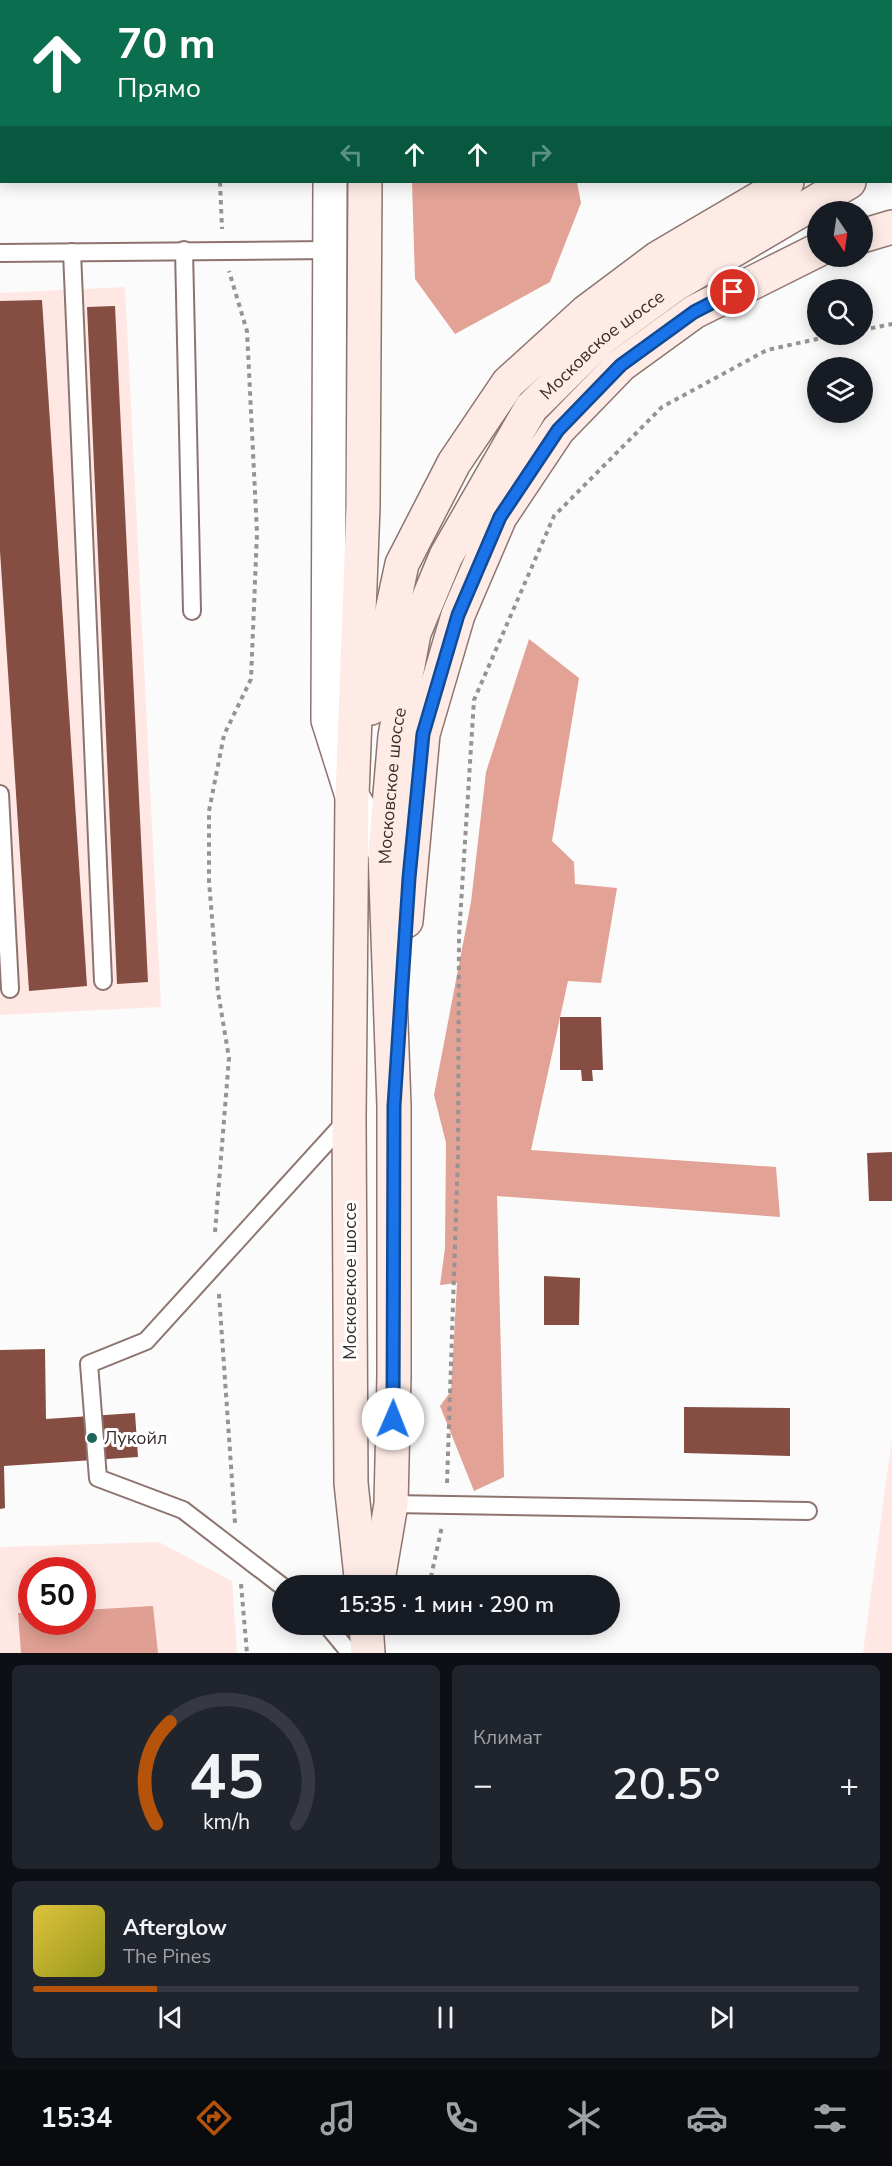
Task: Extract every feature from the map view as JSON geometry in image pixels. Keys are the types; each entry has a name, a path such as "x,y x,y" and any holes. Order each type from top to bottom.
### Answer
{"main road":[{"path":"352,796 363,506 365,183"},
{"path":"352,796 402,564 454,463 508,383 586,312 649,265 785,183"},
{"name":"Московское шоссе","path":"379,1575 391,1504 394,1106 385,852 395,736 414,633 446,556 531,408 601,339 676,284 847,183"},
{"path":"873,233 892,227"},
{"path":"394,1106 409,878 423,734 458,615 500,517 558,430 621,365 694,312 807,256"},
{"name":"Московское шоссе","path":"352,796 349,1119 351,1483 361,1575"}],"street":[{"path":"330,183 328,720 352,796 385,852"}],"lane":[{"path":"184,250 192,611"},
{"path":"0,253 330,250"},
{"path":"72,252 103,981"},
{"path":"0,794 10,989"},
{"path":"272,1578 183,1510 98,1478 88,1364 146,1341 349,1119"},
{"path":"391,1504 808,1511"}],"path":[{"path":"220,183 223,250 247,331 257,533 251,679 224,735 209,811 209,881 218,992 229,1058 215,1231 237,1551 247,1653"},
{"path":"873,328 892,324"},
{"path":"431,1575 447,1505 458,1155 459,936 474,699 554,516 662,407 767,350 807,341"}],"shaded area":[{"path":"412,183 577,183 581,203 550,282 455,334 415,279"},
{"path":"125,287 161,1007 0,1015 0,293"},
{"path":"529,639 579,678 552,841 574,862 575,884 617,888 601,983 568,981 531,1150 776,1167 780,1217 497,1196 504,1477 474,1491 440,1406 451,1391 457,1283 440,1285 445,1248 446,1143 434,1095 471,902 486,772"},
{"path":"892,1440 892,1653 863,1653 888,1467"},
{"path":"159,1542 232,1581 237,1653 0,1653 0,1547"},
{"path":"153,1606 158,1653 21,1653 20,1635 96,1635 96,1609"}],"building":[{"path":"42,300 87,986 29,991 0,551 0,301"},
{"path":"115,306 148,982 117,984 87,307"},
{"path":"560,1017 601,1017 603,1070 592,1070 593,1081 582,1081 581,1070 560,1070"},
{"path":"892,1152 892,1201 869,1201 867,1153"},
{"path":"544,1276 580,1278 579,1325 544,1325"},
{"path":"45,1349 46,1419 135,1413 138,1457 4,1466 5,1508 0,1509 0,1350"},
{"path":"684,1407 790,1408 790,1456 684,1453"}],"place":[{"name":"Лукойл","path":"92,1438"}],"route":[{"path":"393,1419 394,1106 409,878 423,734 458,615 500,517 558,430 621,365 694,312 733,292"}]}
